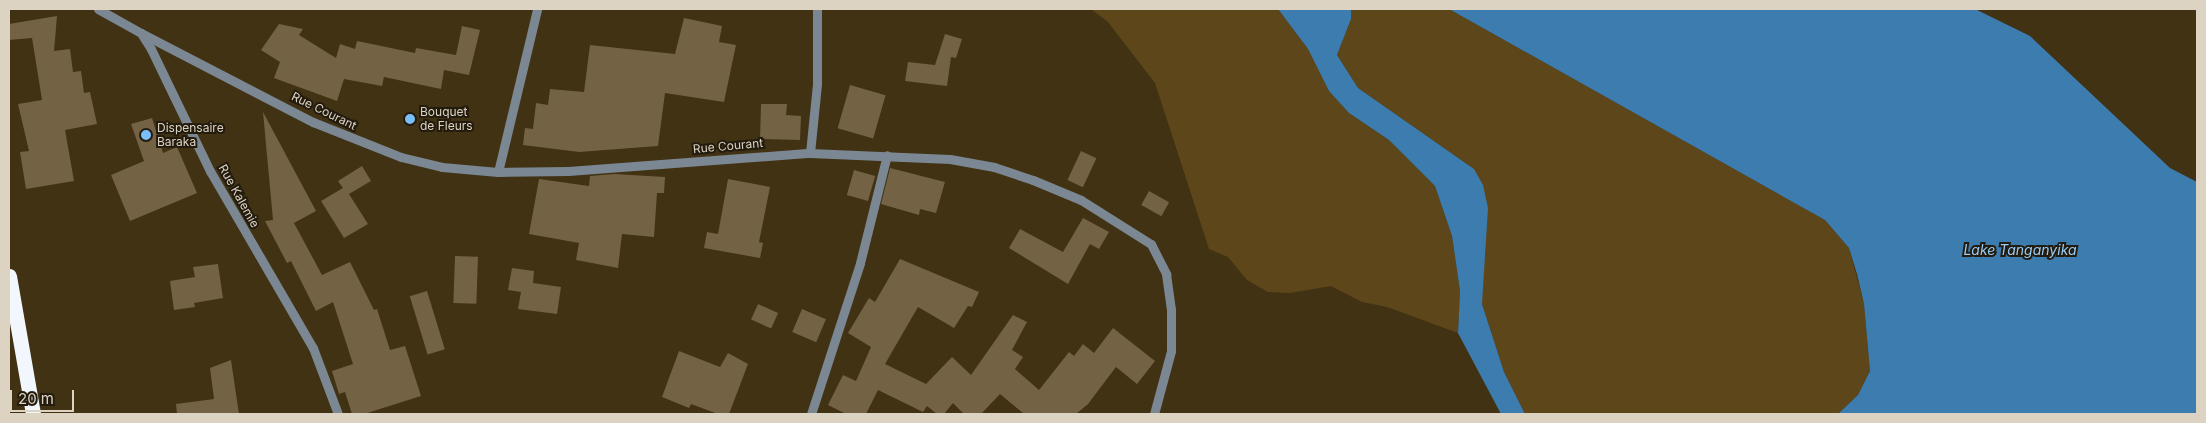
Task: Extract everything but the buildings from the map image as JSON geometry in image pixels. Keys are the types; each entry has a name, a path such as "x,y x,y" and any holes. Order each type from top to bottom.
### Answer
{"highway":[{"path":"9,276 34,414"}],"street":[{"path":"98,9 141,33"},
{"path":"498,172 537,9"},
{"path":"810,153 817,84 817,9"},
{"name":"Rue Courant","path":"141,33 313,122 362,143 442,167 498,172 568,171 810,153 950,159 994,167 1081,200 1151,244 1166,274 1171,310 1171,351 1154,414"},
{"name":"Rue Kalemie","path":"141,33 210,171 313,348 338,414"},
{"path":"811,414 860,263 887,155"}],"shaded area":[{"path":"1091,9 1278,9 1308,49 1329,91 1349,113 1389,140 1435,186 1452,236 1460,291 1458,333 1387,307 1362,302 1331,286 1290,293 1268,292 1247,280 1228,257 1209,249 1155,83 1108,22"},
{"path":"1351,9 1449,9 1825,220 1849,248 1864,304 1870,371 1858,395 1838,414 1525,414 1504,372 1482,304 1474,169 1358,88 1337,55 1351,19"}],"water":[{"path":"1278,9 1351,9 1351,19 1337,55 1358,88 1474,169 1483,185 1488,208 1482,304 1504,372 1525,414 1501,414 1458,333 1460,291 1452,236 1435,186 1389,140 1349,113 1329,91 1308,49"},
{"name":"Lake Tanganyika","path":"1449,9 1975,9 2030,36 2170,168 2197,182 2197,414 1838,414 1858,395 1870,371 1864,304 1857,274 1849,248 1825,220"}],"place":[{"name":"Bouquet de Fleurs","path":"410,119"},
{"name":"Dispensaire Baraka","path":"146,135"}]}
